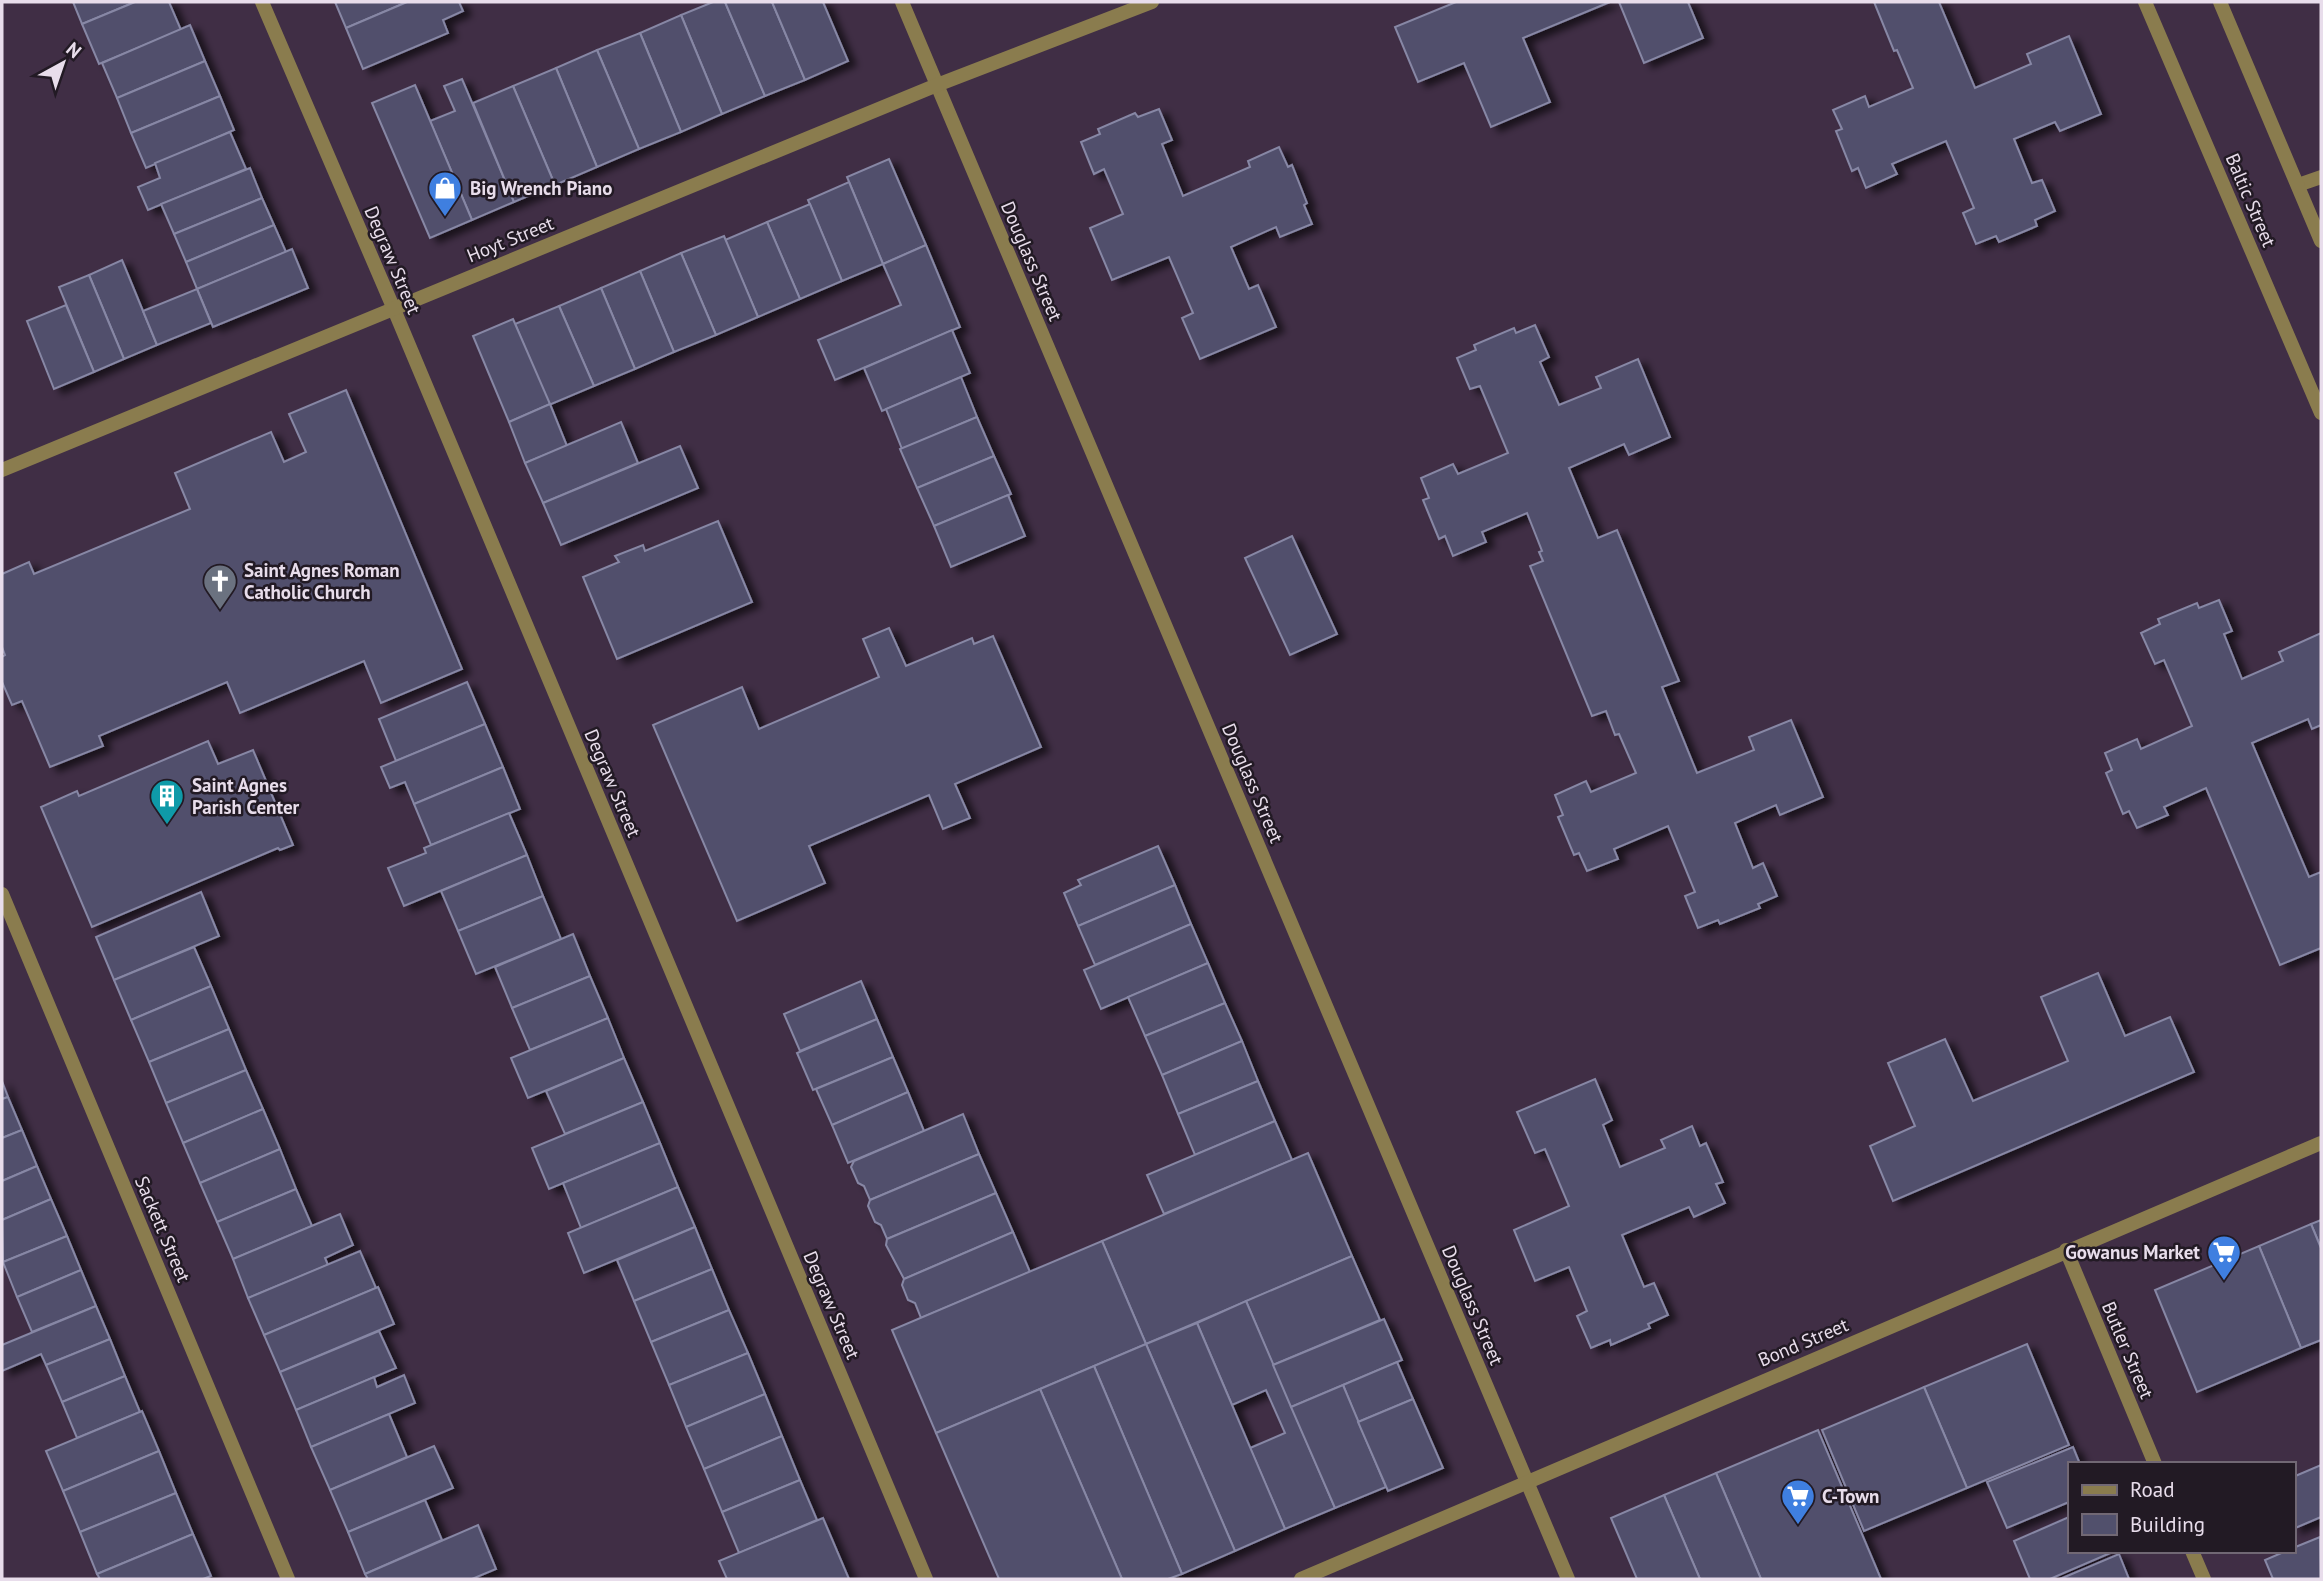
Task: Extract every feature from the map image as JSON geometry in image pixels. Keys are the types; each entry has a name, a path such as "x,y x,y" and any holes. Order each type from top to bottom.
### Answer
{"street":[{"name":"Degraw Street","path":"262,2 393,307 926,1579"},
{"name":"Douglass Street","path":"902,2 1568,1579"},
{"name":"Hoyt Street","path":"2,470 937,85 1152,2"},
{"name":"Baltic Street","path":"2145,2 2321,413"},
{"path":"2220,2 2321,242"},
{"path":"2298,185 2321,177"},
{"name":"Sackett Street","path":"2,894 288,1579"},
{"name":"Bond Street","path":"1301,1579 2321,1143"},
{"name":"Butler Street","path":"2066,1250 2154,1462"},
{"path":"2193,1553 2204,1579"}],"building":[{"path":"73,2 135,2 82,24"},
{"path":"135,2 169,2 181,30 99,64 82,24"},
{"path":"335,2 407,2 346,28"},
{"path":"407,2 459,2 463,11 443,20 448,33 363,69 346,28"},
{"path":"713,2 725,2 765,96 722,114 681,15"},
{"path":"725,2 772,2 805,80 765,96"},
{"path":"772,2 823,2 848,61 805,80"},
{"path":"1456,2 1610,2 1523,38 1550,102 1491,127 1464,63 1418,82 1395,27"},
{"path":"1619,2 1688,2 1703,38 1644,63"},
{"path":"1874,2 1939,2 1975,88 2031,64 2027,54 2069,36 2101,114 2060,131 2055,122 2014,139 2032,183 2042,180 2055,211 2035,220 2037,226 1999,242 1996,236 1976,244 1963,213 1974,208 1946,141 1892,164 1897,174 1866,188 1858,168 1852,171 1836,131 1842,129 1833,110 1865,96 1869,107 1913,88"},
{"path":"681,15 722,114 681,132 640,33"},
{"path":"190,25 205,61 117,98 102,63"},
{"path":"640,33 681,132 639,149 597,50"},
{"path":"597,50 639,149 597,167 556,68"},
{"path":"205,61 220,96 131,133 117,98"},
{"path":"556,68 597,167 555,185 513,86"},
{"path":"462,79 514,202 472,220 430,121 455,111 444,86"},
{"path":"415,85 472,220 430,238 372,103"},
{"path":"513,86 555,185 514,202 473,103"},
{"path":"220,96 234,130 146,168 131,133"},
{"path":"1159,109 1172,140 1162,144 1183,196 1250,167 1248,161 1279,147 1288,167 1292,165 1312,224 1280,237 1276,227 1231,247 1249,289 1258,285 1276,327 1200,359 1182,318 1193,313 1169,257 1112,280 1090,228 1123,214 1104,169 1094,174 1081,142 1100,134 1098,129 1135,113 1138,117"},
{"path":"230,132 246,169 148,210 138,187 160,178 155,163"},
{"path":"889,159 926,245 883,264 847,177"},
{"path":"250,168 262,198 174,234 161,204"},
{"path":"849,182 883,264 842,281 808,200"},
{"path":"262,198 274,225 186,262 174,234"},
{"path":"810,204 842,281 800,299 767,222"},
{"path":"767,222 800,299 758,317 725,240"},
{"path":"274,225 286,252 197,289 186,262"},
{"path":"724,236 758,317 716,335 681,253"},
{"path":"926,245 960,327 835,380 818,340 901,305 883,264"},
{"path":"292,249 308,288 213,327 197,289"},
{"path":"681,253 716,335 674,352 640,271"},
{"path":"122,260 157,345 124,359 89,275"},
{"path":"640,271 674,352 635,369 601,288"},
{"path":"89,275 124,359 94,372 59,287"},
{"path":"601,288 635,369 594,386 559,306"},
{"path":"197,289 211,323 157,345 143,311"},
{"path":"66,305 94,372 54,389 27,321"},
{"path":"559,306 594,386 549,405 515,324"},
{"path":"513,319 550,404 509,422 473,336"},
{"path":"1535,325 1549,357 1540,362 1559,405 1601,388 1596,377 1638,359 1670,437 1629,455 1624,444 1569,468 1598,538 1617,530 1679,681 1662,687 1697,773 1754,750 1749,737 1791,720 1823,797 1780,815 1776,805 1735,823 1753,868 1763,863 1777,896 1758,904 1760,908 1720,924 1718,920 1698,928 1685,896 1695,892 1668,826 1614,849 1618,859 1587,871 1579,853 1574,855 1558,817 1563,815 1555,795 1586,781 1591,792 1636,773 1619,734 1615,735 1606,711 1592,716 1530,566 1543,561 1539,552 1542,551 1527,513 1482,532 1486,542 1453,556 1445,536 1439,539 1423,500 1429,498 1421,478 1453,464 1458,474 1508,453 1480,386 1470,389 1457,358 1476,350 1474,345 1514,328 1516,333"},
{"path":"952,330 970,373 882,411 864,368"},
{"path":"961,377 977,417 902,449 886,409"},
{"name":"Saint Agnes Roman Catholic Church","path":"346,390 462,669 381,703 364,661 240,713 227,682 99,736 103,746 50,767 22,701 12,705 2,682 2,657 5,655 2,647 2,574 29,562 34,574 190,509 175,473 271,432 284,462 306,452 289,414"},
{"path":"550,404 567,446 525,463 509,422"},
{"path":"977,417 994,456 917,488 900,449"},
{"path":"621,422 638,463 543,503 525,463"},
{"path":"680,446 698,488 561,545 543,503"},
{"path":"994,456 1011,494 934,526 917,488"},
{"path":"1008,495 1025,536 951,567 934,526"},
{"path":"718,521 752,602 617,659 583,577 619,562 615,556 643,545 645,551"},
{"path":"1292,536 1337,634 1290,655 1245,558"},
{"path":"2219,600 2232,631 2224,634 2242,679 2283,661 2279,652 2321,633 2321,725 2312,729 2308,719 2252,743 2309,877 2321,872 2321,948 2280,965 2206,788 2164,807 2168,815 2137,828 2129,811 2123,814 2106,773 2112,770 2105,753 2137,739 2141,749 2192,726 2164,660 2155,664 2141,633 2160,624 2158,619 2197,603 2199,608"},
{"path":"889,628 906,666 972,638 974,644 993,636 1041,747 955,784 970,818 943,829 929,795 809,846 825,883 737,921 653,725 742,687 759,729 879,677 863,639"},
{"path":"467,682 485,724 396,761 379,719"},
{"path":"485,724 503,767 414,804 405,782 390,788 381,767"},
{"name":"Saint Agnes Parish Center","path":"208,741 218,764 253,750 293,845 280,850 278,848 92,927 41,807 77,791 79,796"},
{"path":"503,767 520,809 431,845 414,804"},
{"path":"509,813 527,855 404,906 388,868 426,853 424,848"},
{"path":"1158,846 1175,885 1078,926 1064,893 1081,885 1078,880"},
{"path":"527,855 543,896 458,931 441,891"},
{"path":"1175,885 1191,924 1095,965 1078,926"},
{"path":"201,892 219,936 114,980 96,937"},
{"path":"543,896 561,939 476,974 458,931"},
{"path":"1191,924 1208,963 1101,1009 1084,970"},
{"path":"573,934 590,976 512,1008 495,967"},
{"path":"194,947 211,986 131,1020 114,980"},
{"path":"1208,963 1225,1003 1145,1036 1128,997"},
{"path":"2098,973 2125,1036 2170,1017 2194,1072 1893,1201 1870,1146 1915,1126 1888,1063 1945,1039 1973,1101 2068,1061 2041,997"},
{"path":"590,976 608,1018 530,1050 512,1008"},
{"path":"861,981 877,1019 800,1051 784,1014"},
{"path":"211,986 229,1029 149,1062 131,1020"},
{"path":"1225,1003 1242,1041 1162,1075 1145,1036"},
{"path":"608,1018 624,1058 528,1098 511,1058"},
{"path":"877,1019 893,1057 813,1090 797,1053"},
{"path":"229,1029 246,1070 166,1103 149,1062"},
{"path":"1242,1041 1258,1081 1178,1114 1162,1075"},
{"path":"893,1057 908,1092 832,1125 816,1089"},
{"path":"624,1058 643,1102 565,1134 546,1091"},
{"path":"246,1070 263,1109 183,1143 166,1103"},
{"path":"1595,1079 1612,1120 1603,1125 1620,1167 1665,1148 1661,1140 1692,1126 1700,1146 1706,1143 1723,1182 1716,1184 1725,1203 1694,1217 1689,1207 1622,1235 1644,1287 1654,1283 1668,1315 1648,1324 1650,1328 1611,1345 1610,1340 1591,1348 1577,1316 1587,1311 1569,1267 1535,1281 1514,1230 1569,1206 1545,1149 1535,1153 1517,1112"},
{"path":"2,1081 8,1097 2,1099"},
{"path":"1258,1081 1275,1121 1195,1155 1178,1114"},
{"path":"908,1092 924,1131 848,1163 832,1125"},
{"path":"8,1097 22,1130 2,1138 2,1099"},
{"path":"643,1102 660,1143 549,1189 532,1148"},
{"path":"263,1109 280,1149 200,1183 183,1143"},
{"path":"963,1114 979,1154 870,1200 851,1167 854,1161"},
{"path":"1275,1121 1292,1160 1164,1214 1147,1175"},
{"path":"22,1130 37,1166 2,1181 2,1138"},
{"path":"660,1143 678,1187 581,1228 563,1183"},
{"path":"280,1149 296,1189 217,1222 200,1183"},
{"path":"1308,1153 1352,1256 1146,1344 1102,1241"},
{"path":"979,1154 996,1193 887,1239 868,1206 870,1200"},
{"path":"37,1166 51,1199 2,1220 2,1181"},
{"path":"678,1187 695,1227 584,1273 568,1233"},
{"path":"296,1189 312,1226 233,1259 217,1222"},
{"path":"996,1193 1013,1232 904,1279 886,1245 887,1239"},
{"path":"51,1199 67,1236 3,1262 2,1220"},
{"path":"340,1214 353,1245 325,1258 328,1265 248,1298 233,1259"},
{"path":"2321,1220 2321,1248 2311,1224"},
{"path":"2311,1224 2321,1248 2321,1340 2301,1348 2259,1246"},
{"path":"695,1227 712,1269 634,1301 617,1260"},
{"path":"1013,1232 1030,1272 921,1318 915,1303 908,1300 902,1285 904,1279"},
{"path":"67,1236 81,1270 17,1297 3,1262"},
{"path":"1102,1241 1146,1344 936,1433 892,1330"},
{"path":"2259,1246 2301,1348 2197,1392 2155,1290"},
{"path":"360,1251 376,1288 264,1335 248,1298"},
{"path":"1352,1256 1380,1320 1273,1365 1246,1301"},
{"path":"712,1269 729,1310 651,1342 634,1301"},
{"path":"81,1270 96,1306 32,1332 17,1297"},
{"path":"378,1287 394,1324 280,1372 264,1335"},
{"path":"1246,1301 1335,1508 1285,1529 1250,1448 1285,1433 1266,1390 1232,1405 1197,1323"},
{"path":"96,1306 110,1339 46,1365 41,1354 2,1371 2,1345"},
{"path":"729,1310 748,1353 669,1385 651,1342"},
{"path":"1384,1319 1402,1360 1291,1407 1273,1365"},
{"path":"1197,1323 1285,1529 1235,1551 1146,1344"},
{"path":"379,1331 396,1368 296,1410 280,1372"},
{"path":"110,1339 125,1376 62,1402 46,1365"},
{"path":"1146,1344 1235,1551 1182,1574 1094,1366"},
{"path":"2027,1344 2069,1445 1967,1488 1924,1387"},
{"path":"748,1353 765,1394 686,1427 669,1385"},
{"path":"1397,1362 1413,1399 1358,1422 1343,1385"},
{"path":"1094,1366 1182,1574 1168,1579 1122,1579 1040,1389"},
{"path":"404,1375 415,1403 311,1447 296,1410 374,1377 377,1387"},
{"path":"125,1376 140,1412 77,1438 62,1402"},
{"path":"1343,1385 1386,1487 1335,1508 1291,1407"},
{"path":"1924,1387 1967,1488 1864,1531 1822,1430"},
{"path":"1040,1389 1122,1579 999,1579 936,1433"},
{"path":"765,1394 782,1436 704,1469 686,1427"},
{"path":"1413,1399 1443,1468 1388,1491 1358,1422"},
{"path":"142,1411 159,1451 63,1491 46,1451"},
{"path":"389,1414 407,1457 330,1490 311,1447"},
{"name":"C-Town","path":"1818,1430 1881,1579 1761,1579 1716,1473"},
{"path":"782,1436 800,1480 722,1512 704,1469"},
{"path":"434,1446 453,1488 348,1532 330,1490"},
{"path":"2073,1447 2079,1462 2068,1462 2068,1502 2007,1528 1987,1482"},
{"path":"159,1451 176,1493 80,1532 63,1491"},
{"path":"2321,1465 2321,1517 2295,1528 2295,1476"},
{"path":"1716,1473 1761,1579 1700,1579 1664,1495"},
{"path":"800,1480 817,1520 739,1553 722,1512"},
{"path":"176,1493 193,1534 97,1574 80,1532"},
{"path":"1664,1495 1700,1579 1637,1579 1611,1518"},
{"path":"425,1500 442,1540 365,1574 348,1532"},
{"path":"2068,1517 2068,1553 2110,1553 2050,1579 2030,1579 2014,1541"},
{"path":"823,1518 849,1579 727,1579 719,1561"},
{"path":"478,1525 496,1569 472,1579 368,1579 365,1574"},
{"path":"193,1534 211,1576 203,1579 100,1579 97,1574"},
{"path":"2320,1537 2321,1579 2273,1579 2265,1560 2281,1553 2295,1553 2295,1547"},
{"path":"2119,1554 2129,1579 2060,1579"}],"place":[{"name":"Big Wrench Piano","path":"445,218"},
{"name":"Saint Agnes Roman Catholic Church","path":"220,611"},
{"name":"Saint Agnes Parish Center","path":"167,826"},
{"name":"Gowanus Market","path":"2224,1282"},
{"name":"C-Town","path":"1798,1526"}]}
